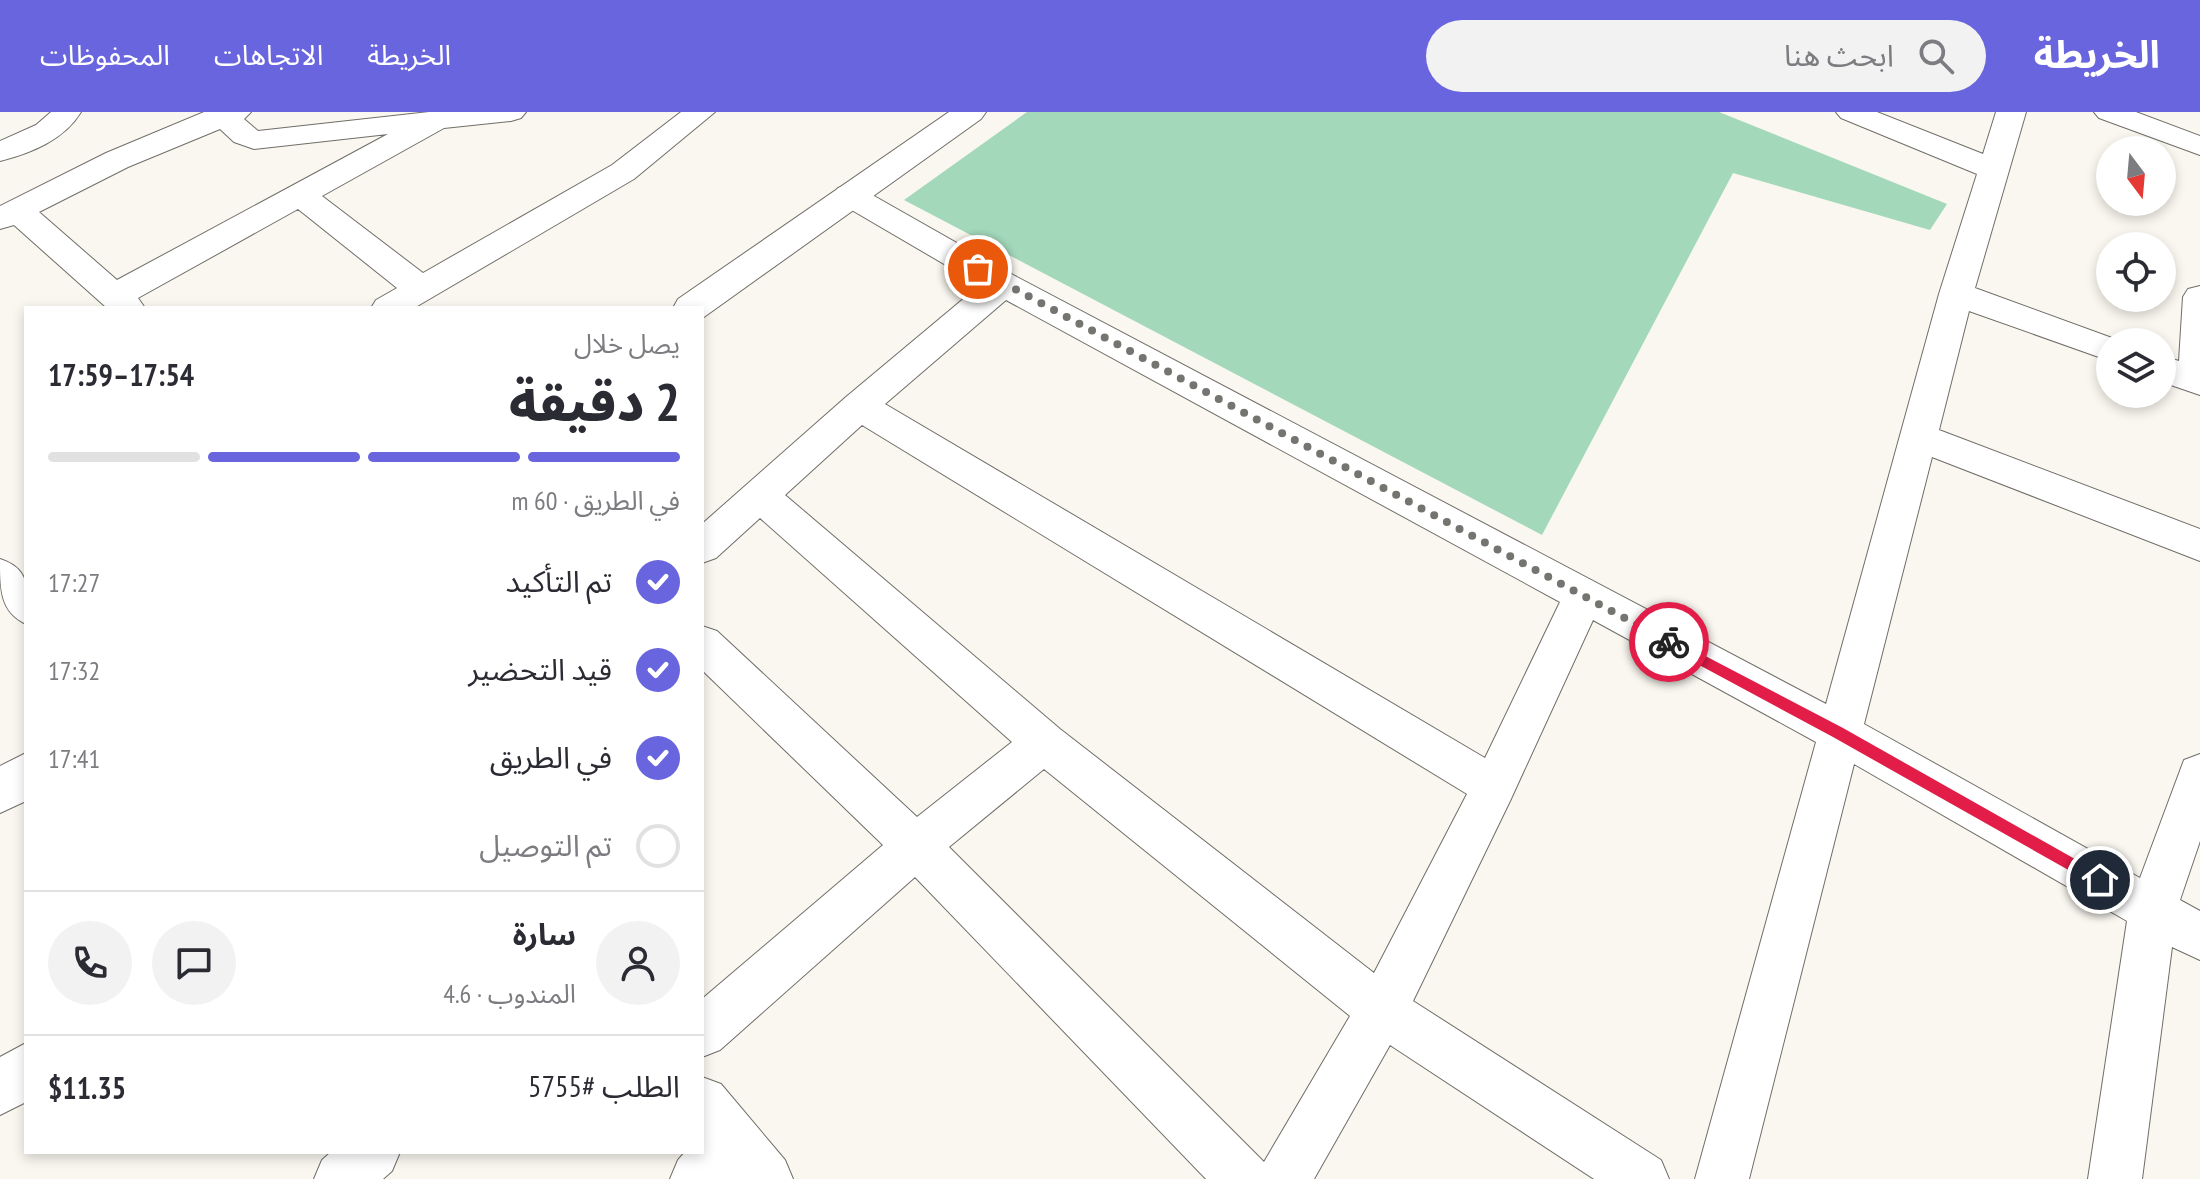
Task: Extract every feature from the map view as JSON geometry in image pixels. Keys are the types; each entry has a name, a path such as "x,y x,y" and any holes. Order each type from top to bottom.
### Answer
{"street":[{"path":"0,152 49,129 63,120 66,112"},
{"path":"435,121 300,194 121,302 9,215 117,160 226,113 245,136 254,140 511,112"},
{"path":"391,306 623,172 700,112"},
{"path":"694,306 970,112"},
{"path":"1851,112 1994,170"},
{"path":"1722,1179 1956,294 2011,112"},
{"path":"2109,112 2200,146"},
{"path":"300,194 421,289"},
{"path":"849,195 1003,284 1838,732 2200,937"},
{"path":"704,545 859,406 1003,284"},
{"path":"1956,294 2096,344"},
{"path":"2176,373 2198,381 2200,297"},
{"path":"859,406 1494,787"},
{"path":"1919,437 2200,545"},
{"path":"760,495 1044,743 1382,1010 1642,1179"},
{"path":"0,575 24,605"},
{"path":"1284,1179 1382,1010 1494,787 1583,597"},
{"path":"704,645 916,846 1244,1179"},
{"path":"704,1030 916,846 1044,743"},
{"path":"2115,1179 2153,910 2200,774"},
{"path":"0,792 24,775"},
{"path":"0,1089 24,1071"},
{"path":"697,1179 734,1141"},
{"path":"341,1179 371,1154"}],"green space":[{"path":"1027,112 1719,112 1947,204 1930,230 1733,173 1542,535 904,200"}],"way so far":[{"path":"978,269 1669,642"}],"route":[{"path":"1669,642 1838,732 2100,880"}]}
